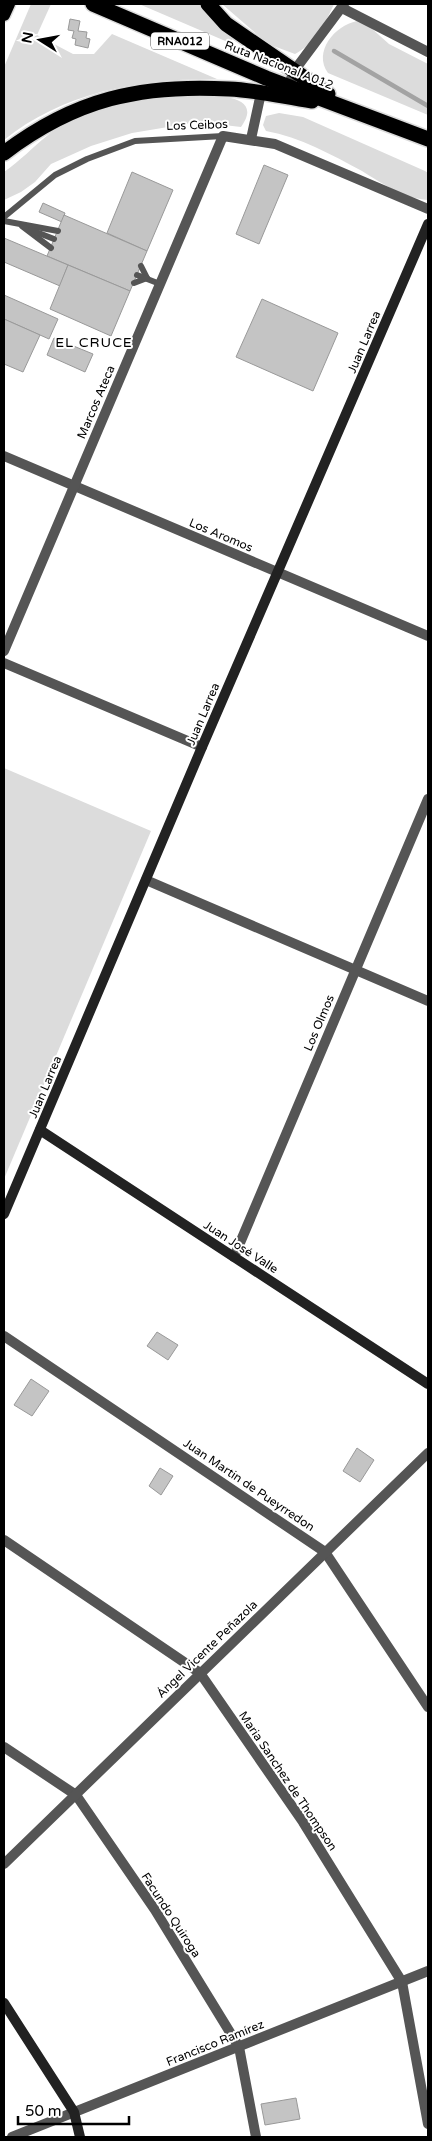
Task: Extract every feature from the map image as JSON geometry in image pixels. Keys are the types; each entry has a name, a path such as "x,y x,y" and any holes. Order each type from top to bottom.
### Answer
{"highway":[{"name":"Ruta Nacional A012","path":"93,4 286,92 345,106 428,139"},
{"path":"208,4 226,24 345,106"},
{"path":"4,153 57,117 99,100 146,90 187,88 230,89 261,93 286,92"}],"main road":[{"path":"4,15 9,4"}],"street":[{"path":"286,92 294,71 343,6 428,52"},
{"path":"251,139 261,93"},
{"name":"Los Ceibos","path":"223,136 275,144 428,209"},
{"name":"Marcos Ateca","path":"4,651 223,136"},
{"name":"Juan Larrea","path":"4,1214 202,747 428,224"},
{"name":"Los Aromos","path":"4,456 428,636"},
{"path":"4,663 202,747"},
{"name":"Los Olmos","path":"234,1257 428,799"},
{"path":"146,880 428,1001"},
{"name":"Juan José Valle","path":"40,1130 428,1384"},
{"name":"Juan Martin de Pueyrredon","path":"4,1336 326,1552 428,1707"},
{"name":"Ángel Vicente Peñazola","path":"4,1864 428,1453"},
{"name":"Maria Sanchez de Thompson","path":"4,1540 200,1673 302,1822 402,1982 428,2124"},
{"name":"Facundo Quiroga","path":"4,1747 76,1795 154,1910 238,2047 256,2137"},
{"name":"Francisco Ramírez","path":"12,2137 428,1971"},
{"path":"4,2003 74,2112 80,2137"}],"lane":[{"name":"Los Ceibos","path":"4,217 55,175 95,156 135,142 223,136"},
{"path":"4,221 58,231"},
{"path":"21,225 54,239"},
{"path":"21,225 51,248"},
{"path":"141,266 147,278"},
{"path":"137,275 160,284"},
{"path":"134,283 147,278"}],"shaded area":[{"path":"31,4 51,4 37,35 73,54 94,54 112,34 217,79 160,81 104,91 52,110 4,140 4,67"},
{"path":"139,4 202,4 233,38 230,43"},
{"path":"222,4 334,4 318,33 308,45 295,54 268,44"},
{"path":"357,21 370,27 389,44 428,64 428,115 328,73 323,57 328,41 341,28"},
{"path":"194,94 224,97 242,103 247,108 247,116 241,127 198,122 132,133 91,146 51,164 35,182 21,192 4,200 4,172 64,124 99,108 118,103 136,99"},
{"path":"279,113 303,117 425,171 428,173 428,200 419,199 393,190 316,147 266,131 263,125 266,116"},
{"path":"4,768 151,831 4,1179"}],"building":[{"path":"70,19 80,21 78,31 87,32 86,38 90,39 88,48 75,45 76,39 72,38 74,31 68,30"},
{"path":"264,165 288,175 259,244 236,234"},
{"path":"132,172 173,190 147,251 107,233"},
{"path":"43,203 65,213 62,222 39,212"},
{"path":"64,215 147,251 130,291 47,256"},
{"path":"4,238 68,265 60,286 4,262"},
{"path":"68,265 130,291 111,336 50,309"},
{"path":"4,295 58,319 49,339 4,319"},
{"path":"262,299 338,333 313,391 236,357"},
{"path":"4,319 40,335 23,372 4,364"},
{"path":"54,338 93,354 85,372 47,355"},
{"path":"157,1332 178,1345 168,1360 147,1346"},
{"path":"31,1379 49,1391 32,1416 14,1405"},
{"path":"357,1448 374,1460 360,1482 343,1471"},
{"path":"160,1468 173,1476 161,1495 149,1486"},
{"path":"296,2098 300,2119 265,2125 261,2104"}],"waterway":[{"path":"334,51 428,106"}],"district":[{"name":"EL CRUCE","path":"94,342"}]}
